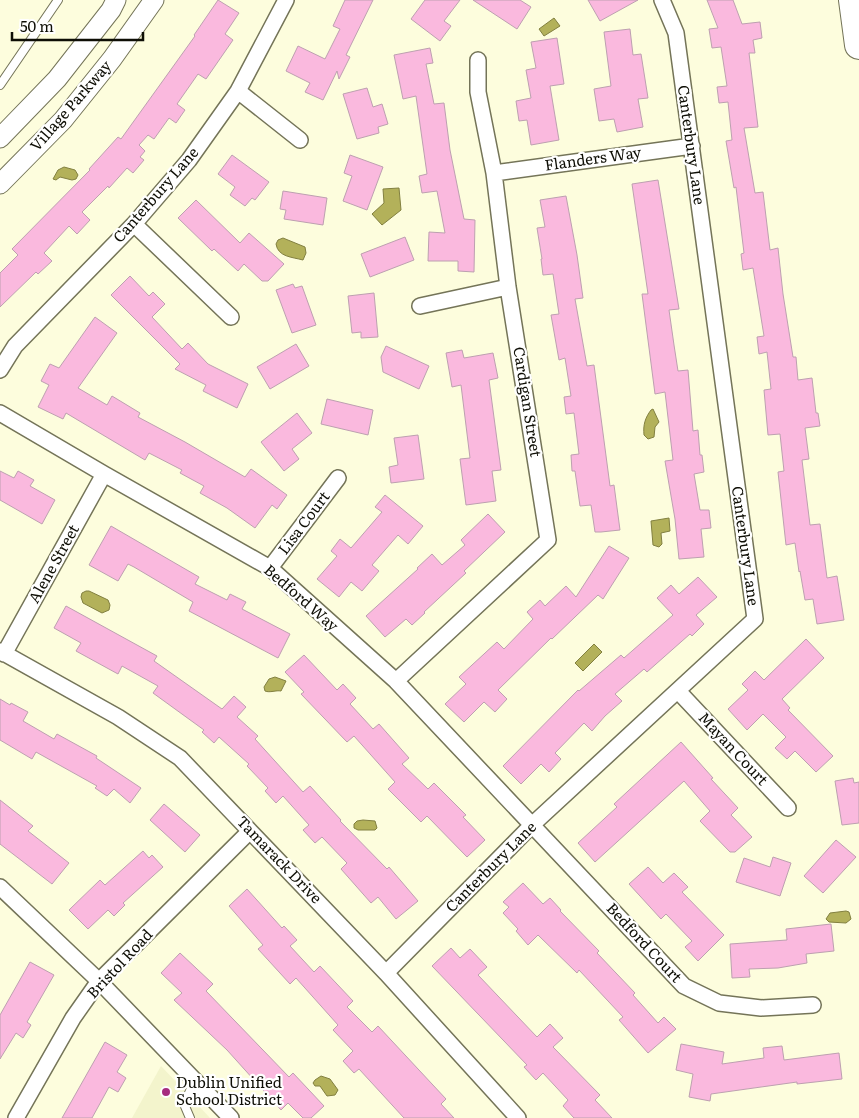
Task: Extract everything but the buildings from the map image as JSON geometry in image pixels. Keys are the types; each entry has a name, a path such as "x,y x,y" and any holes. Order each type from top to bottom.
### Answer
{"highway":[{"path":"853,0 859,45"}],"street":[{"name":"Village Parkway","path":"0,138 57,79 111,10 116,0"},
{"name":"Village Parkway","path":"0,184 63,120 112,59 154,0"},
{"name":"Canterbury Lane","path":"0,370 15,346 134,224 189,160 238,91 286,0"},
{"name":"Canterbury Lane","path":"386,973 533,824 755,618 676,33 662,0"},
{"name":"Cardigan Street","path":"396,680 548,540 508,286 494,172 478,92 478,60"},
{"path":"238,91 300,140"},
{"name":"Flanders Way","path":"494,172 692,146"},
{"path":"134,224 231,317"},
{"path":"420,306 508,286"},
{"name":"Bedford Way","path":"0,412 104,474 270,568 396,680 533,824"},
{"name":"Alene Street","path":"2,652 104,474"},
{"name":"Lisa Court","path":"270,568 338,478"},
{"name":"Tamarack Drive","path":"2,652 118,717 180,758 386,973 518,1118"},
{"name":"Mayan Court","path":"678,691 788,808"},
{"name":"Bedford Court","path":"533,824 684,986 719,1003 761,1008 813,1005"},
{"name":"Bristol Road","path":"16,1118 73,1018 99,982 250,830"},
{"path":"0,887 99,982 231,1118"}],"lane":[{"path":"0,85 58,0"},
{"path":"190,1118 184,1104 195,1080"}],"shaded area":[{"path":"554,18 560,26 544,36 539,29"},
{"path":"64,167 75,170 78,175 76,179 60,177 56,180 53,179 58,170"},
{"path":"399,188 401,210 382,225 372,214 384,203 383,189"},
{"path":"283,238 305,247 306,253 303,260 286,256 280,252 276,244 278,240"},
{"path":"653,409 659,422 655,427 654,437 648,439 644,435 644,425 647,416"},
{"path":"669,518 670,531 661,533 662,544 659,547 653,545 651,521"},
{"path":"86,591 108,600 109,610 102,613 83,603 82,593"},
{"path":"594,644 602,652 583,671 575,663"},
{"path":"275,677 286,681 281,691 265,691 264,687 269,679"},
{"path":"357,821 375,821 377,828 375,830 358,830 354,828 354,824"},
{"path":"849,912 851,919 846,923 829,922 826,919 830,913"},
{"name":"Dublin Unified School District","path":"161,1066 210,1118 132,1118"},
{"path":"321,1076 330,1079 338,1090 335,1095 327,1096 320,1086 315,1086 313,1083"}],"place":[{"name":"Dublin Unified School District","path":"166,1092"}]}
